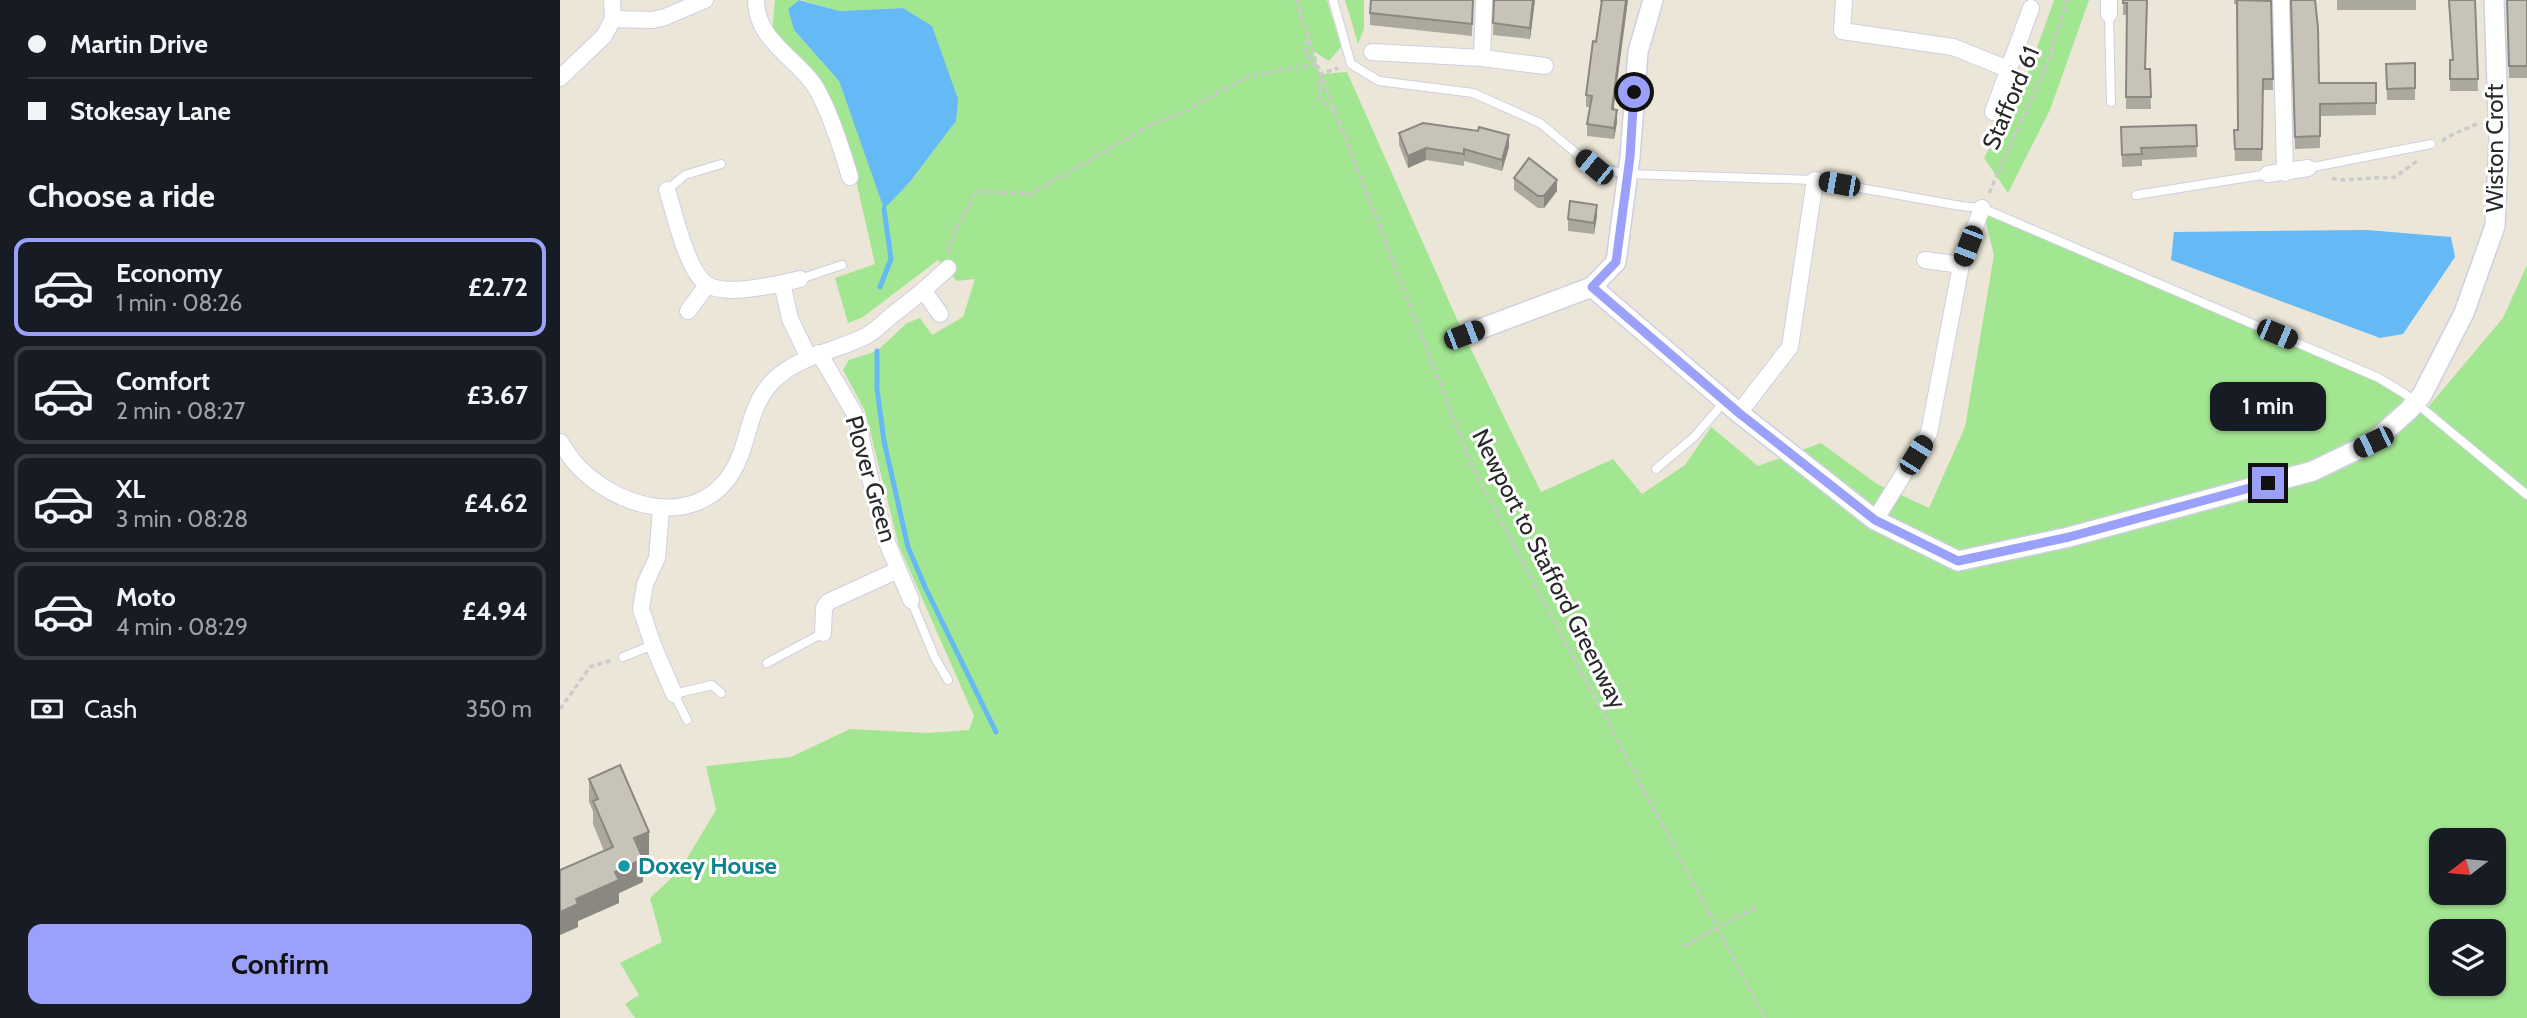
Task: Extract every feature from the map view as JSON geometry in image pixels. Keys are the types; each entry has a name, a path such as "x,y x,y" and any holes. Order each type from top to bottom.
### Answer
{"street":[{"path":"560,78 604,36 613,19 612,0"},
{"path":"613,19 653,20 705,0"},
{"path":"1482,58 1484,0"},
{"path":"1464,335 1592,287 1616,262 1628,174 1638,52 1653,0"},
{"path":"1844,0 1842,31 1953,47 2008,69"},
{"path":"2281,0 2277,174 2308,168"},
{"name":"Wiston Croft","path":"1592,287 1732,407 1875,520 1958,561 2069,537 2313,471 2373,442 2415,404 2464,313 2495,226 2499,139 2494,0"},
{"path":"753,1 764,33 812,83 839,141 850,177"},
{"path":"1993,112 2031,8"},
{"path":"1372,52 1482,58 1545,66"},
{"path":"1732,407 1790,347 1815,180"},
{"path":"667,190 691,265 707,285 718,289 735,289 782,284 800,279"},
{"path":"1875,520 1929,433 1961,265 1982,208"},
{"path":"1925,260 1961,265"},
{"path":"560,443 576,464 612,492 645,506 661,509 691,505 719,489 730,475 739,459 751,416 775,379 814,355 867,335 924,291 947,268"},
{"name":"Plover Green","path":"782,284 790,319 853,411 875,500 911,600"},
{"path":"688,312 707,285"},
{"path":"924,291 940,314"},
{"path":"661,509 657,558 645,584 641,609 674,694"},
{"name":"Plover Green","path":"823,633 822,620 828,602 898,570"}],"lane":[{"path":"1333,0 1351,64 1379,81 1473,93 1540,123 1594,167 1628,174 1815,180 1982,208 2379,378 2405,394 2527,495"},
{"path":"2109,7 2111,102"},
{"path":"2308,168 2431,144"},
{"path":"667,190 685,176 721,164"},
{"path":"2136,195 2277,174"},
{"path":"800,279 842,265"},
{"path":"1656,469 1732,407"},
{"path":"911,600 947,680"},
{"path":"767,663 823,633"},
{"path":"623,657 653,645"},
{"path":"687,720 674,694 712,685 721,693"}],"path":[{"name":"Newport to Stafford Greenway","path":"1296,0 1335,113 1471,464 1765,1018"},
{"name":"Stafford 61","path":"1982,208 2049,59 2067,0"},
{"path":"1308,37 1305,53 1317,64"},
{"path":"947,268 951,238 977,191 1030,194 1151,125 1181,113 1249,76 1317,64"},
{"path":"1335,113 1319,98 1321,74 1351,64"},
{"path":"560,709 590,667 623,657"},
{"path":"1684,946 1758,905"}],"green space":[{"path":"775,0 799,0 788,9 794,30 839,81 884,208 909,183 956,121 903,8 838,11 802,0 1327,0 1341,47 1329,61 1313,51 1320,74 1347,72 1464,335 1541,492 1613,459 1642,494 1685,465 1711,427 1758,466 1821,443 1877,484 1929,508 1965,427 1994,255 1982,208 2379,378 2424,412 2503,318 2527,265 2527,1018 635,1018 625,1004 639,995 620,963 662,942 650,898 680,870 716,810 706,766 791,757 850,729 928,733 969,730 974,716 899,546 865,411 843,370 849,360 877,351 907,323 920,318 932,335 963,317 975,279 957,281 938,260 863,317 848,323 835,278 875,264 853,167 819,77 772,33"},
{"path":"1345,0 1364,0 1364,28 1358,44"},
{"path":"2054,0 2089,0 2050,110 2008,193 1984,158 2028,73"}],"water":[{"path":"799,0 839,11 903,8 932,26 958,99 956,121 909,183 884,209 839,81 794,30 788,9"},
{"path":"2367,230 2451,237 2455,257 2403,334 2380,338 2171,260 2174,232"}],"building":[{"path":"1371,0 1473,0 1472,24 1370,13"},
{"path":"1494,0 1533,0 1530,28 1493,23"},
{"path":"1602,0 1626,0 1612,109 1617,110 1614,128 1587,124 1592,96 1586,95"},
{"path":"2123,0 2147,0 2145,69 2150,69 2151,97 2126,97 2127,3 2123,3"},
{"path":"2237,0 2271,1 2273,79 2263,79 2262,149 2235,149 2234,130 2238,130"},
{"path":"2291,0 2315,0 2319,83 2376,83 2376,103 2320,104 2320,136 2295,137"},
{"path":"2449,0 2475,0 2478,79 2450,79 2450,60 2453,60"},
{"path":"2507,0 2527,0 2527,66 2509,66"},
{"path":"2415,63 2415,88 2387,89 2386,64"},
{"path":"1423,123 1478,131 1479,127 1509,135 1502,160 1464,149 1464,154 1426,148 1408,156 1399,133"},
{"path":"2196,125 2197,146 2141,148 2142,154 2122,155 2121,127"},
{"path":"1529,158 1557,180 1544,196 1538,196 1514,178"},
{"path":"1570,201 1597,205 1594,223 1568,219"},
{"path":"620,765 649,832 634,838 643,859 615,872 619,880 576,899 578,904 560,912 560,870 613,847 593,801 598,799 589,779"}],"waterway":[{"path":"880,287 891,259 884,209"},
{"path":"877,351 877,389 884,441 908,547 996,732"}],"place":[{"name":"Doxey House","path":"624,866"}],"route":[{"path":"1634,92 1630,157 1616,262 1592,287 1739,413 1875,520 1958,561 2069,537 2268,483"}]}
